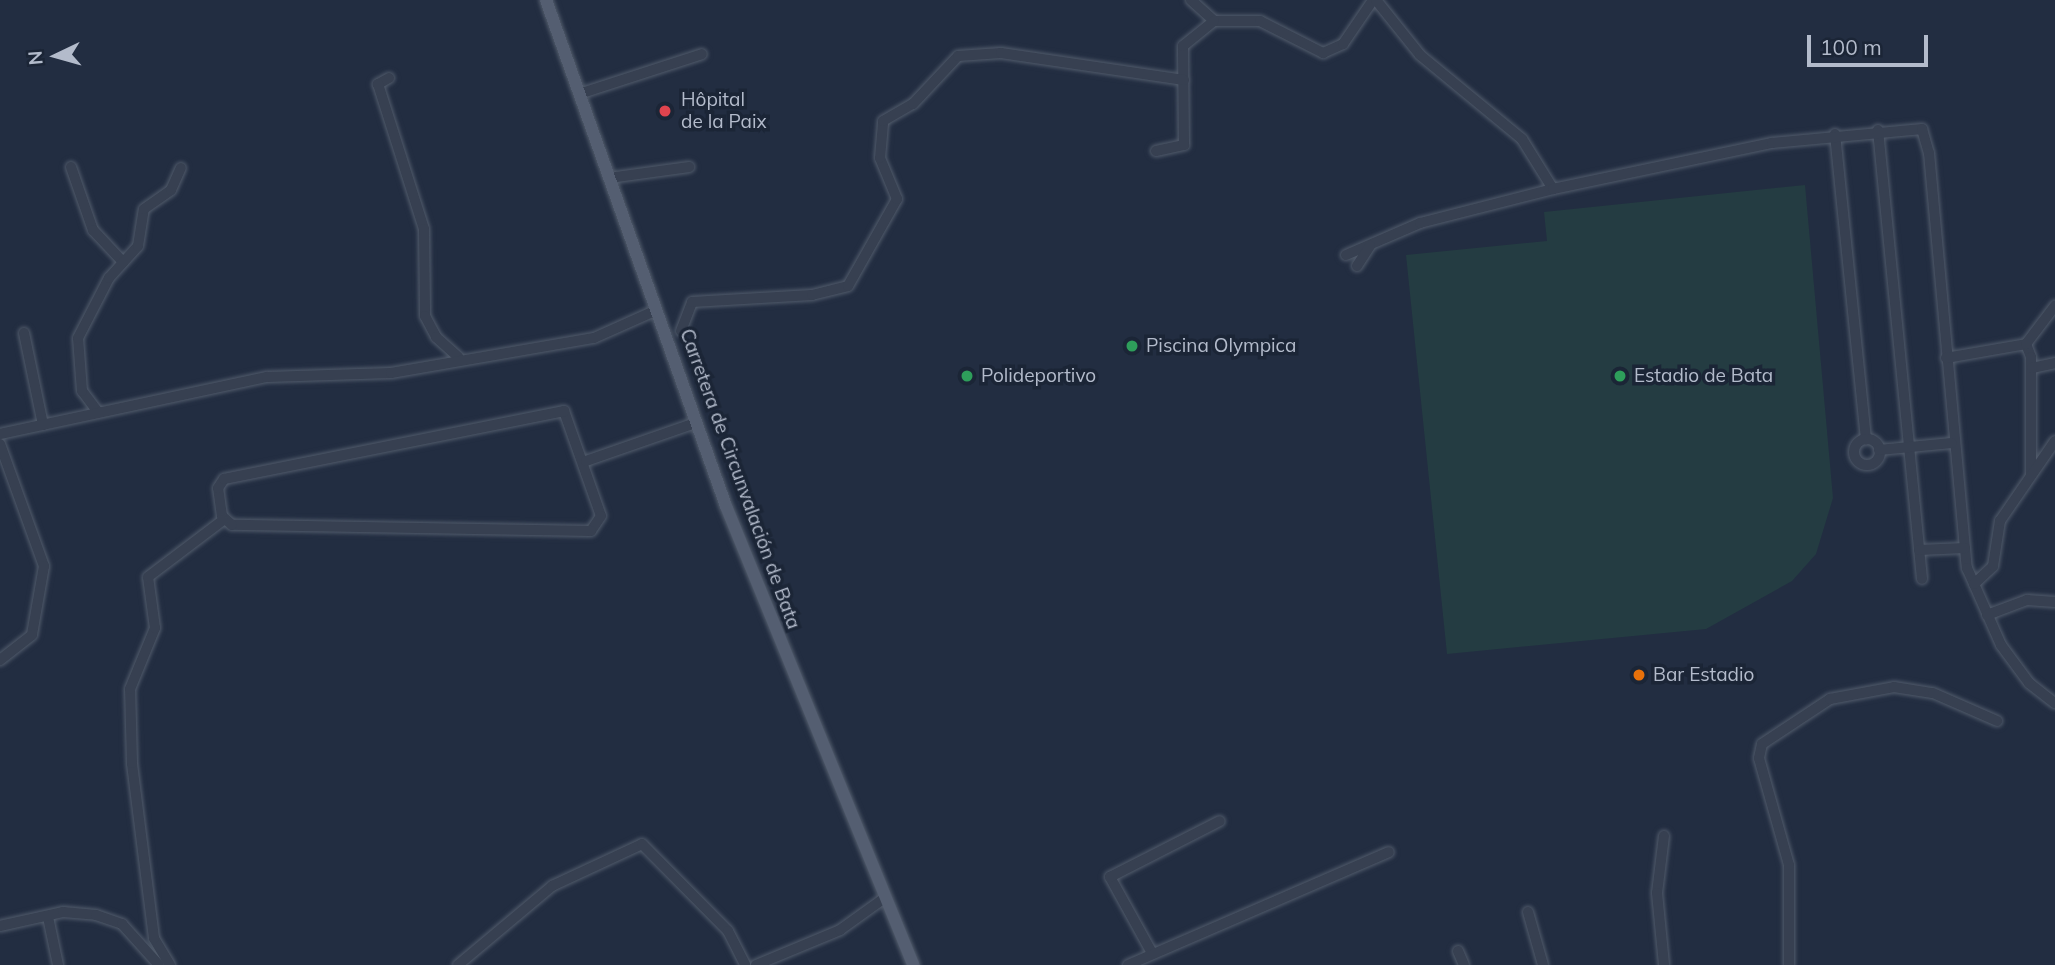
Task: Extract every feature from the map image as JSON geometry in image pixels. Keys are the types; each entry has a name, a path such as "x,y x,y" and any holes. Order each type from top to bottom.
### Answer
{"main road":[{"name":"Carretera de Circunvalación de Bata","path":"546,0 695,423 913,965"}],"street":[{"path":"1191,0 1214,21"},
{"path":"1156,151 1186,142 1184,43 1214,21 1260,21 1323,53 1343,44 1375,0 1420,55 1522,139 1553,189"},
{"path":"681,331 692,302 813,295 848,286 897,199 880,158 883,121 913,104 958,56 1001,53 1184,80"},
{"path":"579,94 702,54"},
{"path":"389,78 378,84 424,229 425,316 436,337 458,358"},
{"path":"1346,255 1420,223 1553,189 1835,134 1914,126 1927,138 1952,443 1965,548 1973,584 1987,615 2029,683 2055,704"},
{"path":"1878,130 1922,579"},
{"path":"1835,134 1866,439 1879,450 1952,443"},
{"path":"71,167 93,230 123,262"},
{"path":"609,178 689,167"},
{"path":"98,412 82,391 75,347 123,262 141,239 144,209 171,190 181,168"},
{"path":"1357,266 1370,246"},
{"path":"1946,358 2026,344 2055,306"},
{"path":"0,434 267,377 391,373 458,358 594,338 657,310"},
{"path":"24,333 43,425"},
{"path":"2026,344 2032,368 2031,476"},
{"path":"2032,368 2055,363"},
{"path":"170,965 154,938 133,774 130,689 154,633 148,577 223,520 592,531 601,516 586,461 564,411 547,412 224,479 218,488 223,520"},
{"path":"586,461 695,423"},
{"path":"1866,439 1854,449 1857,460 1872,464 1879,450"},
{"path":"1973,584 1993,566 2000,521 2055,441"},
{"path":"0,444 44,566 32,635 0,660"},
{"path":"1919,550 1965,548"},
{"path":"1987,615 2027,600 2055,602"},
{"path":"1789,965 1789,865 1759,758 1762,744 1830,699 1894,687 1933,693 1997,721"},
{"path":"1152,953 1110,877 1220,821"},
{"path":"1664,836 1657,893 1664,965"},
{"path":"458,965 552,886 642,844 728,931 746,965"},
{"path":"1128,965 1389,852"},
{"path":"756,965 840,930 886,897"},
{"path":"1528,912 1544,965"},
{"path":"0,926 48,917 96,915 122,924 159,965"},
{"path":"48,917 58,965"},
{"path":"1458,951 1464,965"}],"green space":[{"name":"Estadio de Bata","path":"1805,185 1833,498 1816,554 1792,581 1706,629 1447,654 1406,255 1547,241 1544,212"}],"place":[{"name":"Hôpital de la Paix","path":"665,111"},
{"name":"Piscina Olympica","path":"1132,346"},
{"name":"Polideportivo","path":"967,376"},
{"name":"Estadio de Bata","path":"1620,376"},
{"name":"Bar Estadio","path":"1639,675"}]}
